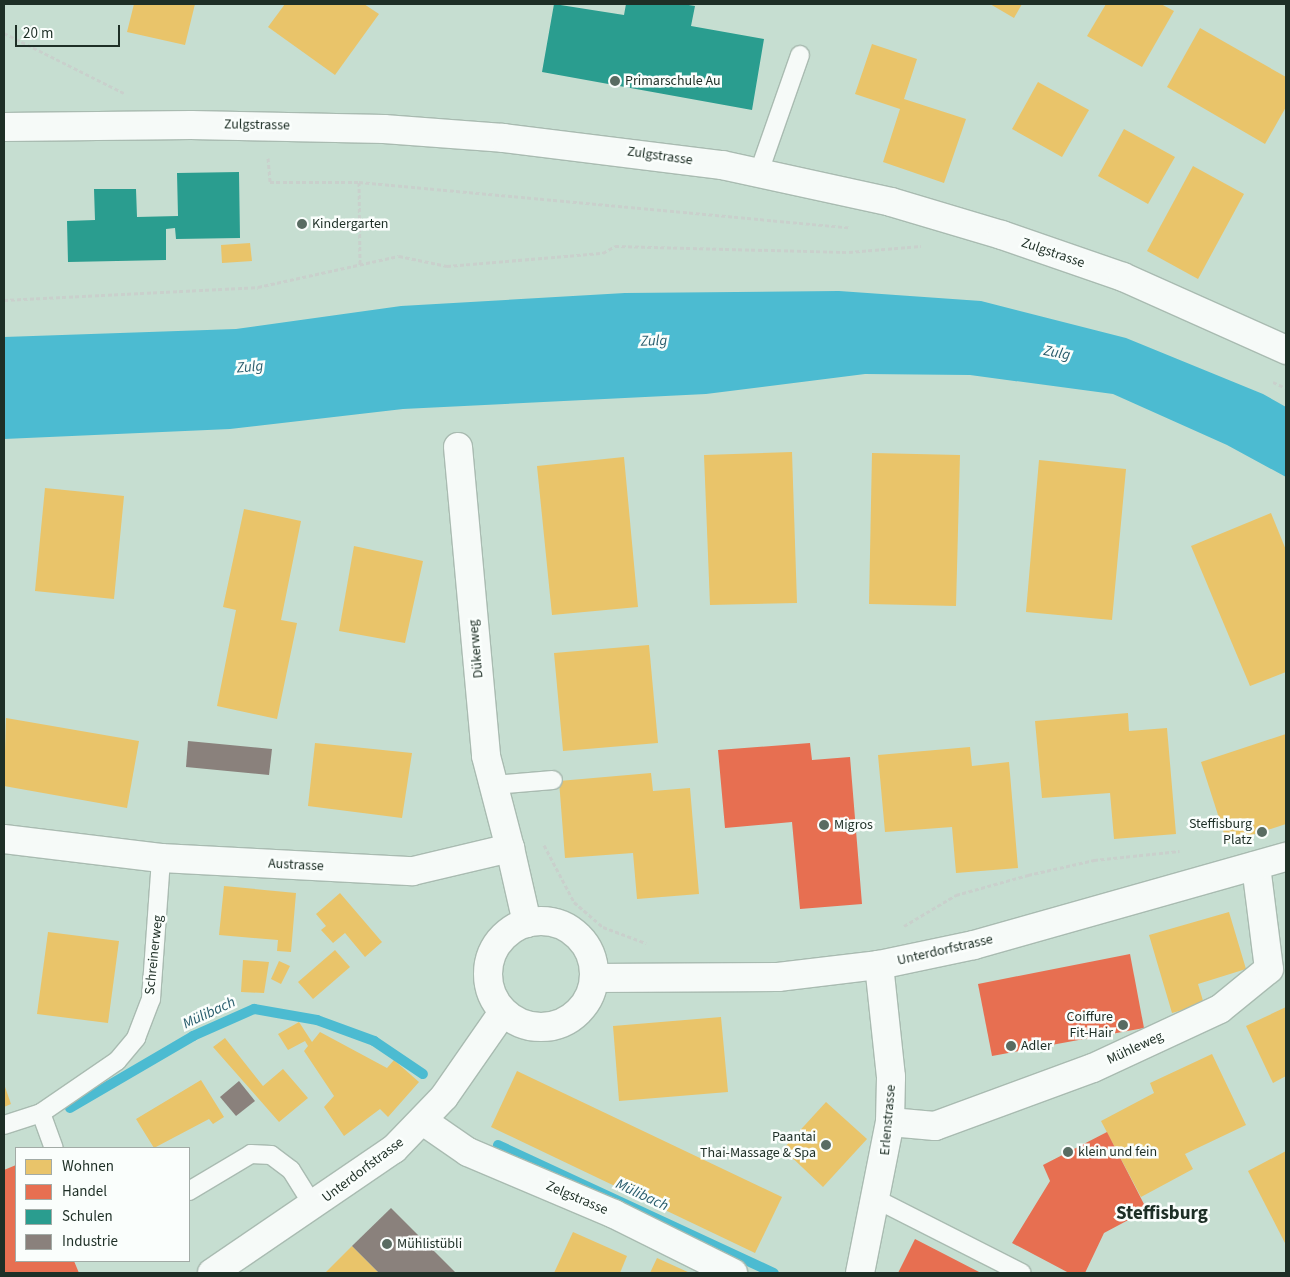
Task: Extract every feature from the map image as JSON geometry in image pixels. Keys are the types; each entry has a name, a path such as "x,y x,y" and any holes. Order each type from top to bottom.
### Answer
{"street":[{"name":"Zulgstrasse","path":"4,127 266,125 444,133 622,150 759,172 891,202 1002,235 1123,277 1286,350"},
{"name":"Dükerweg","path":"458,447 480,703 494,785 510,848"},
{"name":"Austrasse","path":"4,839 161,858 414,871 510,848"},
{"path":"510,848 528,923"},
{"name":"Unterdorfstrasse","path":"594,978 778,976 878,965 974,945 1286,857"},
{"name":"Mühleweg","path":"890,1122 936,1126 1093,1068 1220,1009 1269,969 1256,866"},
{"path":"544,921 575,933 593,962 594,978 584,1006 560,1024 530,1026 504,1012 489,988 489,960 503,936 528,923 544,921"},
{"name":"Erlenstrasse","path":"860,1273 878,1200 890,1122 891,1077 878,965"},
{"name":"Unterdorfstrasse","path":"212,1273 314,1207 382,1158 424,1121 504,1012"},
{"name":"Zelgstrasse","path":"424,1121 468,1152 614,1214 733,1273"}],"lane":[{"path":"759,172 800,55"},
{"path":"494,785 553,780"},
{"name":"Schreinerweg","path":"4,1125 41,1113 117,1061 136,1038 150,999 161,858"},
{"path":"41,1113 54,1147"},
{"path":"190,1190 251,1154 271,1155 291,1170 314,1207"},
{"path":"878,1200 1022,1273"}],"path":[{"path":"4,33 130,96"},
{"path":"268,149 270,182 359,182 856,229"},
{"path":"359,182 360,265"},
{"path":"4,300 258,287 399,256 447,266 480,265 603,253 615,246 850,252 926,245 909,240"},
{"path":"1264,377 1286,388"},
{"path":"543,842 557,877 574,902 603,927 649,944"},
{"path":"894,929 956,895 1028,875 1094,860 1188,851"}],"water":[{"name":"Zulg","path":"839,291 981,301 1126,338 1263,394 1286,407 1286,477 1227,445 1113,394 970,375 865,374 706,394 403,409 230,429 4,439 4,337 236,329 401,306 625,293"}],"building: Wohnen":[{"path":"134,4 195,4 185,45 127,32"},
{"path":"285,4 364,4 379,14 335,75 268,27"},
{"path":"990,4 1022,4 1014,18"},
{"path":"1106,4 1161,4 1174,11 1142,67 1087,36"},
{"path":"1200,28 1286,77 1286,107 1265,144 1167,87"},
{"path":"872,44 917,59 904,99 966,119 944,183 883,162 900,109 855,94"},
{"path":"1038,82 1089,110 1062,157 1012,129"},
{"path":"1124,129 1175,157 1148,204 1098,176"},
{"path":"1193,166 1244,194 1198,279 1147,251"},
{"path":"250,243 252,261 222,263 221,245"},
{"path":"792,452 797,603 710,605 704,455"},
{"path":"872,453 960,455 956,606 869,604"},
{"path":"624,457 638,607 552,615 537,466"},
{"path":"1039,460 1126,469 1112,620 1026,612"},
{"path":"45,488 124,496 114,599 35,591"},
{"path":"244,509 301,521 281,620 297,623 277,719 217,706 236,610 223,607"},
{"path":"1271,513 1286,550 1286,672 1250,686 1191,546"},
{"path":"354,546 423,561 405,643 339,631"},
{"path":"649,645 658,743 563,751 554,653"},
{"path":"1128,713 1129,731 1167,728 1176,834 1114,839 1110,793 1042,798 1035,721"},
{"path":"6,718 139,741 127,808 4,786"},
{"path":"1286,734 1286,824 1227,843 1201,762"},
{"path":"315,743 412,753 402,818 308,806"},
{"path":"970,747 972,766 1009,762 1018,868 956,873 952,827 885,832 878,755"},
{"path":"651,773 653,791 690,788 699,894 637,899 633,853 565,858 559,781"},
{"path":"224,886 296,893 291,952 277,951 278,940 219,935"},
{"path":"340,893 382,942 365,957 345,933 333,943 321,930 326,926 316,914"},
{"path":"1229,912 1246,969 1198,984 1204,1004 1172,1013 1149,935"},
{"path":"48,932 119,941 108,1023 37,1014"},
{"path":"335,950 350,967 313,999 298,982"},
{"path":"243,960 269,962 264,993 241,992"},
{"path":"279,961 290,966 281,984 271,979"},
{"path":"1286,1007 1286,1076 1273,1083 1246,1026"},
{"path":"721,1017 728,1092 619,1101 613,1026"},
{"path":"299,1022 312,1042 320,1032 387,1068 394,1060 419,1082 388,1117 380,1109 344,1136 324,1107 334,1096 304,1051 308,1046 305,1041 288,1050 278,1034"},
{"path":"225,1038 263,1086 283,1069 308,1098 279,1122 213,1047"},
{"path":"1212,1054 1246,1125 1185,1154 1193,1169 1141,1197 1101,1121 1154,1093 1150,1083"},
{"path":"517,1071 782,1197 755,1253 491,1127"},
{"path":"201,1080 224,1117 213,1124 209,1119 156,1147 153,1147 136,1119"},
{"path":"4,1084 11,1104 4,1107"},
{"path":"826,1102 867,1139 823,1187 783,1149"},
{"path":"1286,1151 1286,1245 1248,1171"},
{"path":"573,1232 627,1256 620,1273 554,1273"},
{"path":"352,1246 379,1273 325,1273"},
{"path":"657,1258 690,1273 650,1273"}],"building: Handel":[{"name":"Migros","path":"810,743 812,760 850,757 862,904 800,909 792,822 725,828 718,750"},
{"path":"1130,954 1144,1028 992,1056 978,984"},
{"path":"1107,1132 1147,1210 1104,1233 1085,1273 1069,1273 1012,1243 1050,1181 1043,1165"},
{"path":"15,1165 15,1262 74,1262 79,1273 4,1273 4,1170"},
{"path":"915,1239 981,1273 898,1273"}],"building: Schulen":[{"path":"554,4 624,15 626,4 682,4 695,6 691,26 764,39 752,110 542,72"},
{"path":"239,172 240,238 176,239 175,228 166,229 166,260 68,262 67,221 95,220 94,189 136,189 137,217 178,216 177,173"}],"building: Industrie":[{"path":"188,741 272,749 269,775 186,767"},
{"path":"239,1081 255,1101 236,1116 220,1097"},
{"path":"391,1208 456,1273 379,1273 352,1246"}],"waterway":[{"name":"Mülibach","path":"70,1108 193,1036 254,1009 317,1020 374,1041 423,1074"},
{"name":"Mülibach","path":"498,1145 774,1273"}],"place":[{"name":"Primarschule Au","path":"615,81"},
{"name":"Kindergarten","path":"302,224"},
{"name":"Migros","path":"824,825"},
{"name":"Steffisburg Platz","path":"1262,832"},
{"name":"Coiffure Fit-Hair","path":"1123,1025"},
{"name":"Adler","path":"1011,1046"},
{"name":"Paantai Thai-Massage & Spa","path":"826,1145"},
{"name":"klein und fein","path":"1068,1152"},
{"name":"Mühlistübli","path":"387,1244"}],"district":[{"name":"Steffisburg","path":"1162,1214"}]}
